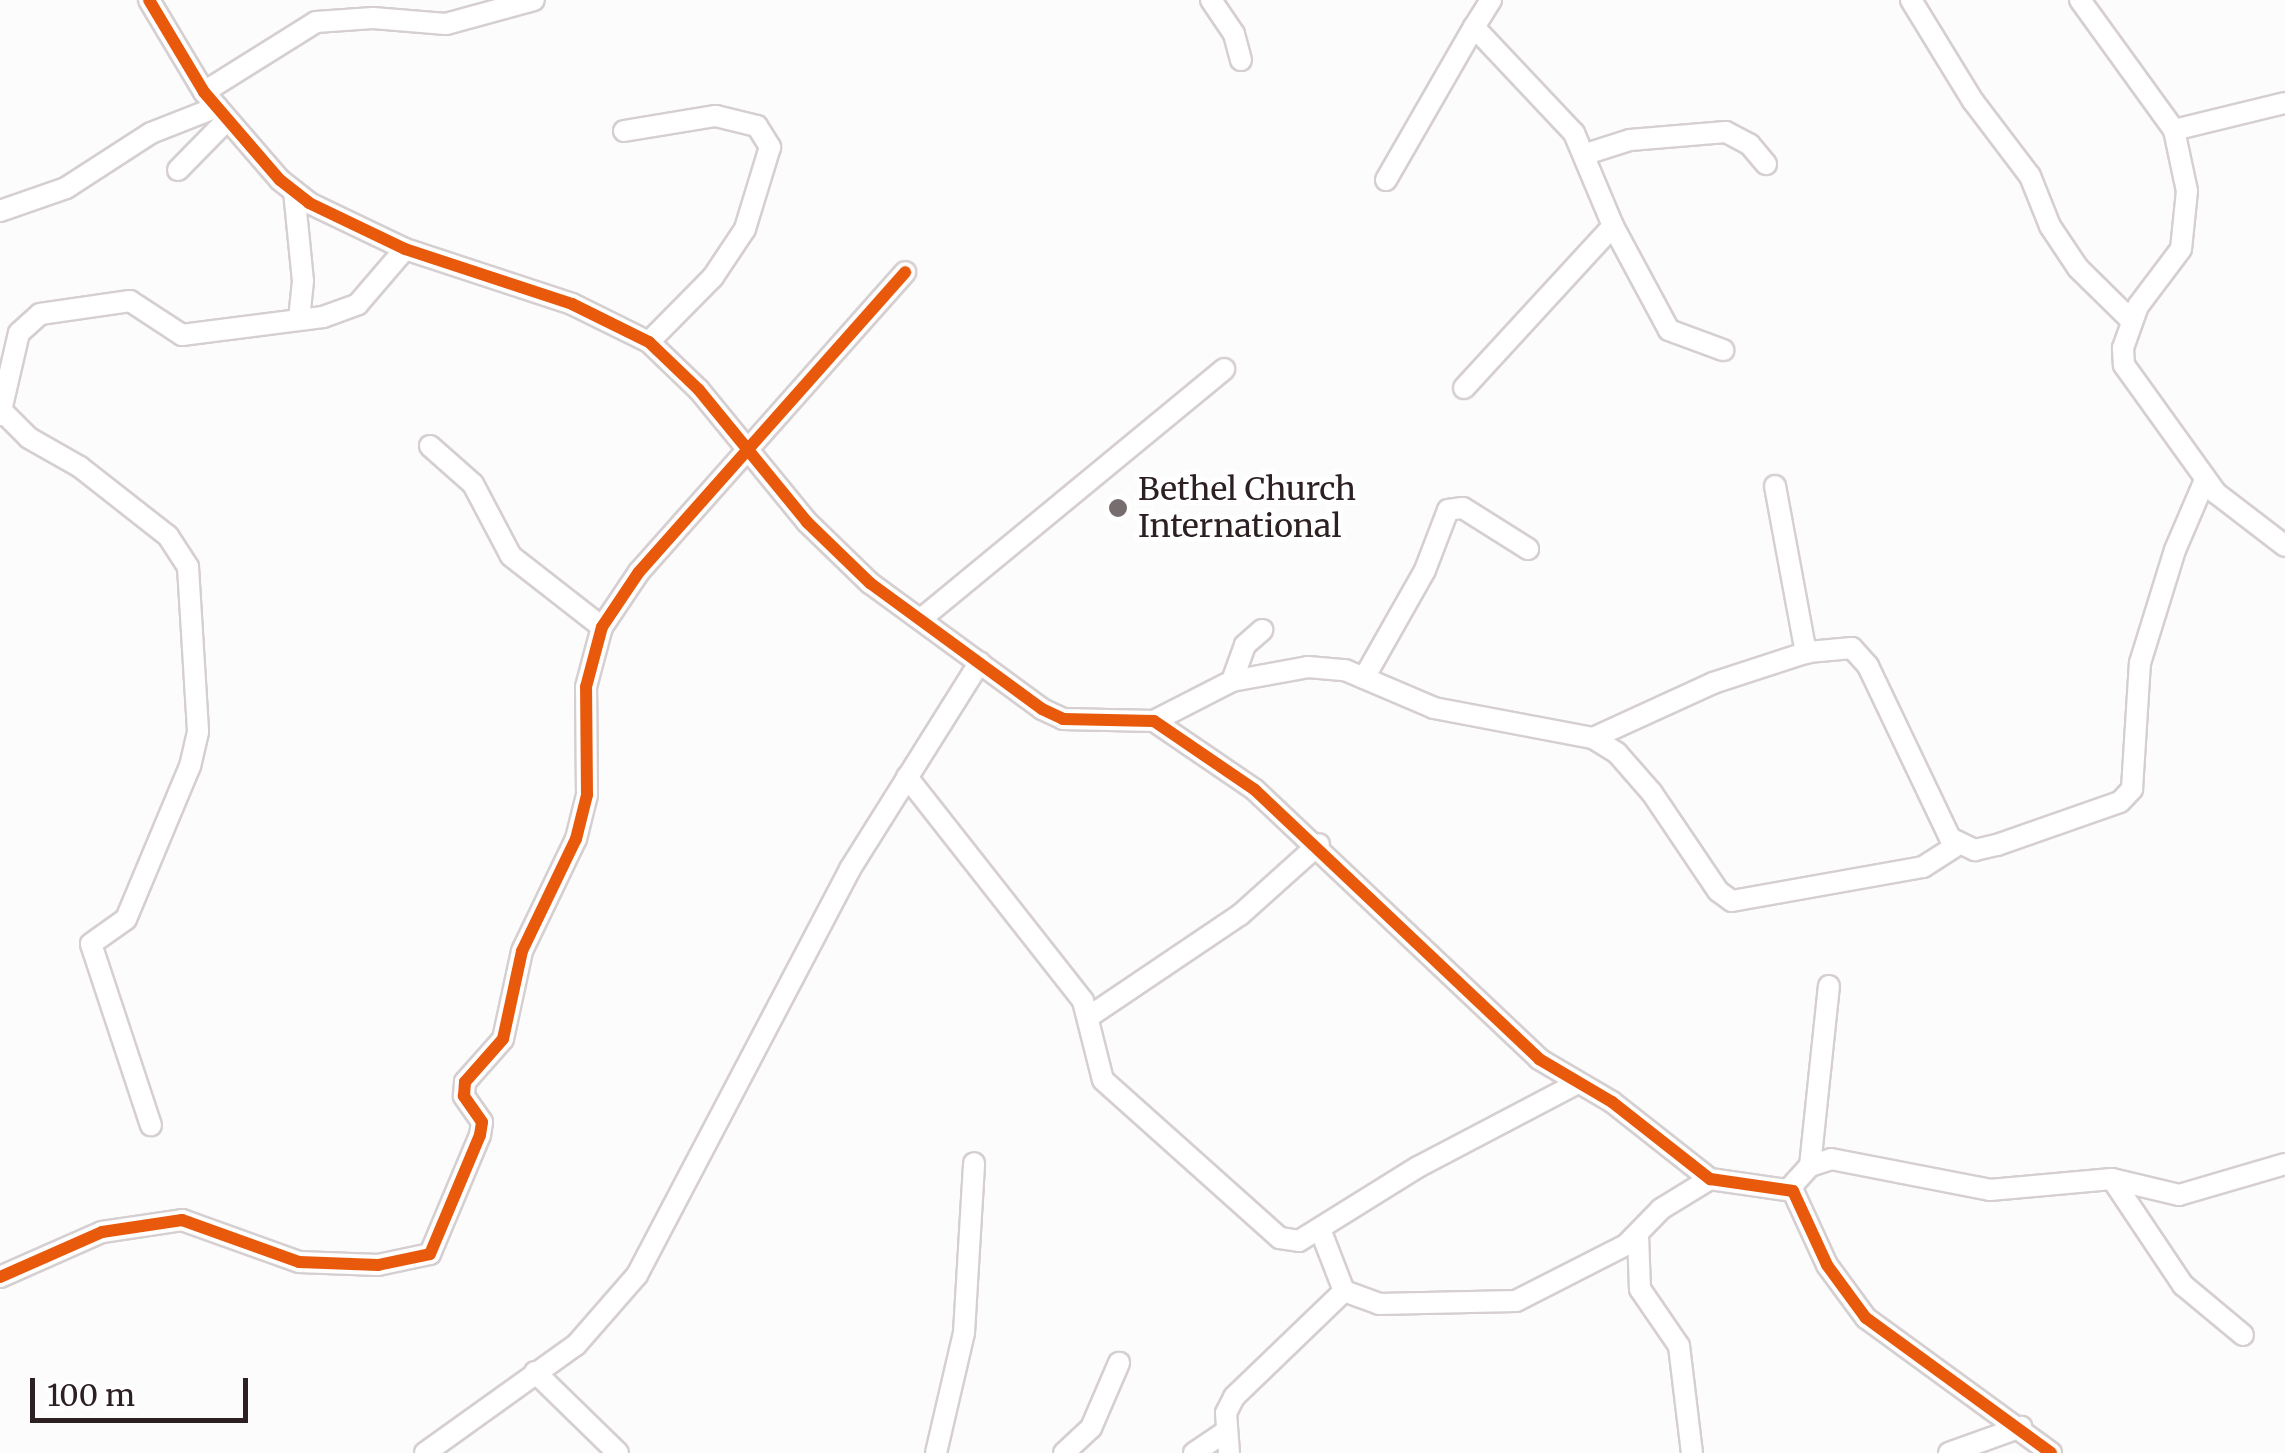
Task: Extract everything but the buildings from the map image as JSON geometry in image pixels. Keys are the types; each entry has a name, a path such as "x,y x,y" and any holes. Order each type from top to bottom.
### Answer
{"street":[{"path":"149,0 216,106 294,191 405,248 558,298 650,342 699,390 747,453 870,584 1063,719 1154,721 1232,681 1308,667 1364,678 1434,708 1593,738 1618,752 1652,793 1708,878 1732,901 1923,867 1959,844"},
{"path":"0,211 66,188 151,133 216,106 316,22 371,9 446,24 534,0"},
{"path":"1210,0 1234,34 1241,60"},
{"path":"1386,180 1491,0"},
{"path":"1911,0 1973,102 2030,176 2050,226 2078,268 2132,321"},
{"path":"2080,0 2174,130 2188,191 2185,235 2132,321 2124,365 2205,480 2235,512 2285,546"},
{"path":"1474,27 1586,154 1613,226 1669,330 1724,350"},
{"path":"2174,130 2285,103"},
{"path":"178,170 216,106"},
{"path":"624,132 716,116 757,126 770,146 745,229 714,277 650,342"},
{"path":"1586,154 1630,140 1726,132 1750,145 1766,164"},
{"path":"294,191 303,281 299,320"},
{"path":"1464,388 1613,226"},
{"path":"151,1124 91,944 126,919 190,766 198,732 188,567 168,536 80,467 29,438 1,412 20,333 40,314 130,301 182,335 299,320 358,304 405,248"},
{"path":"0,1277 102,1232 182,1220 299,1262 393,1264 430,1254 480,1135 482,1122 464,1096 465,1082 503,1039 522,951 576,839 587,794 586,686 602,628 639,572 905,272"},
{"path":"922,619 1224,368"},
{"path":"430,446 474,484 511,556 602,628"},
{"path":"1593,738 1691,690 1838,646 1859,653 1929,803 1959,844 1975,850 1997,845 2120,802 2132,789 2140,664 2175,550 2205,480"},
{"path":"1775,486 1806,653"},
{"path":"1364,678 1426,570 1448,510 1463,508 1528,549"},
{"path":"1232,681 1245,645 1262,630"},
{"path":"424,1453 576,1346 637,1275 820,924 980,662"},
{"path":"1154,721 1255,790 1318,844 1478,1004 1576,1084 1612,1102 1710,1179 1790,1189 1802,1201 1827,1265 1866,1318 1886,1338 2021,1426 2051,1453"},
{"path":"907,778 1090,1016 1103,1080 1216,1187 1280,1238 1294,1242 1320,1229 1418,1166 1576,1084"},
{"path":"1090,1016 1240,915 1318,844"},
{"path":"1790,1189 1810,1166 1830,986"},
{"path":"1810,1166 1842,1159 1990,1190 2112,1179 2179,1194 2285,1164"},
{"path":"936,1453 966,1316 974,1163"},
{"path":"1320,1229 1344,1291 1379,1304 1516,1301 1638,1235 1661,1209 1710,1179"},
{"path":"2112,1179 2184,1285 2243,1335"},
{"path":"1638,1235 1640,1290 1678,1346 1692,1453"},
{"path":"1228,1453 1225,1432 1234,1398 1344,1291"},
{"path":"1064,1453 1091,1428 1119,1364"},
{"path":"535,1372 618,1453"},
{"path":"1949,1453 2021,1426"},
{"path":"1194,1453 1225,1432"}],"cycle path":[{"path":"149,0 204,92 280,180 309,203 405,249 572,304 649,342 699,390 807,522 870,583 1042,709 1063,719 1154,721 1255,790 1539,1059 1612,1102 1710,1179 1793,1191 1827,1265 1866,1318 2051,1453"},
{"path":"0,1277 102,1232 182,1220 299,1262 378,1265 430,1254 480,1135 482,1122 464,1096 465,1082 503,1039 522,951 576,839 587,795 586,687 602,627 639,572 905,272"}],"place":[{"name":"Bethel Church International","path":"1118,508"}]}
